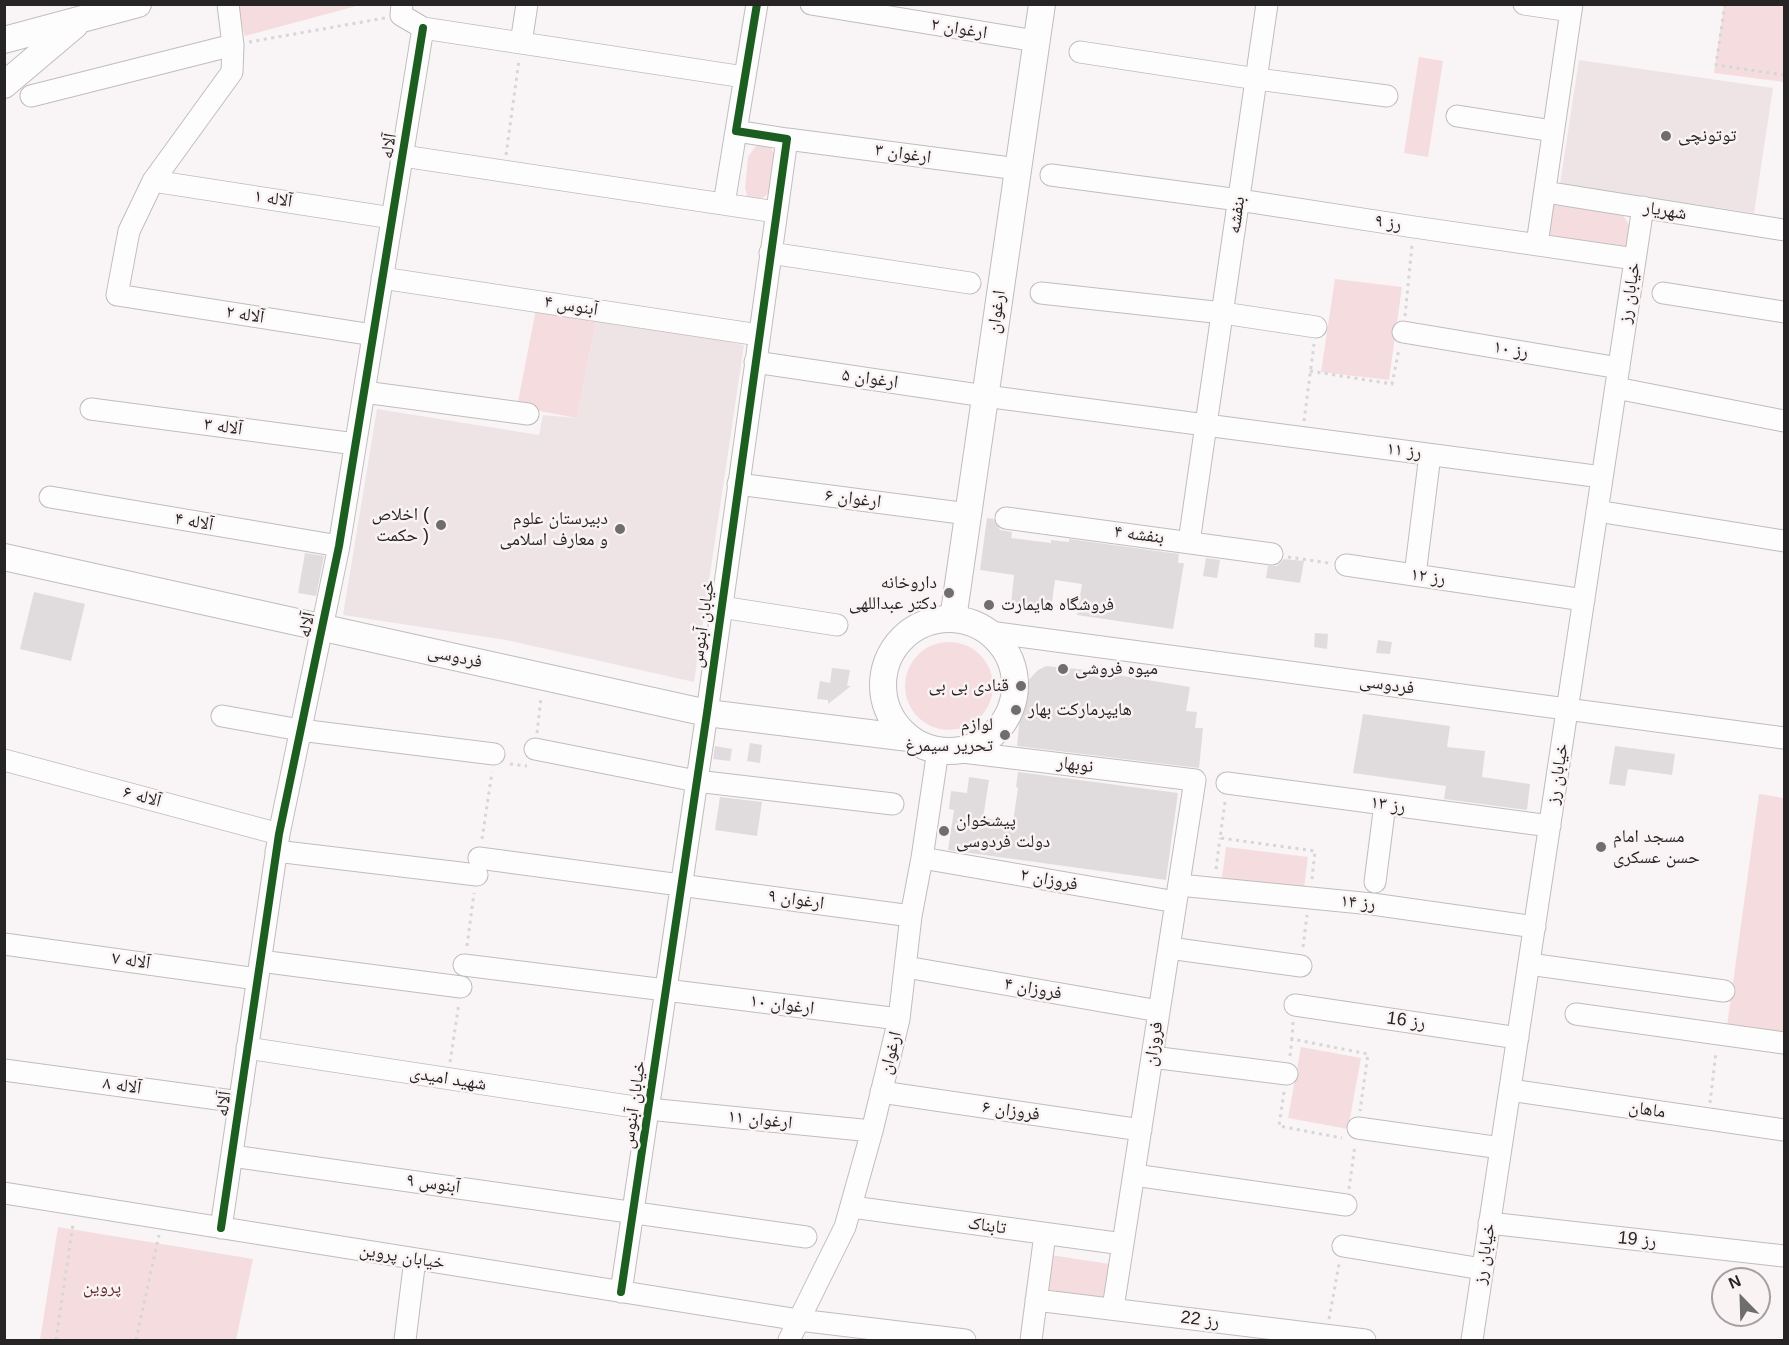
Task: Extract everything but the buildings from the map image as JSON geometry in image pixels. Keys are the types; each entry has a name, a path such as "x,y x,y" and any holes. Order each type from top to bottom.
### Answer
{"main road":[{"path":"4,40 138,4"},
{"name":"ارغوان","path":"953,619 1042,4"},
{"path":"4,85 72,22"},
{"name":"فردوسی","path":"4,558 706,713 909,738"},
{"path":"953,619 972,623 989,632 1003,646 1012,664 1016,683 1013,703 1005,721 991,736 974,746 946,751 923,746 909,738 896,724 887,708 883,690 884,671 891,654 902,639 917,628 934,621 953,619"}],"street":[{"path":"153,181 232,72 233,45 228,4"},
{"path":"521,43 527,4"},
{"path":"724,204 756,4"},
{"name":"ارغوان ۲","path":"811,4 1036,41"},
{"name":"بنفشه","path":"1189,542 1267,4"},
{"path":"1524,4 1571,8 1537,244"},
{"path":"402,10 423,28 744,77"},
{"name":"آلاله","path":"221,1228 277,842 339,546 423,28"},
{"path":"31,96 233,45"},
{"path":"1080,52 1257,80 1387,96"},
{"path":"1457,116 1553,131"},
{"path":"736,131 787,139"},
{"name":"ارغوان ۳","path":"787,139 1018,169"},
{"name":"خیابان آبنوس","path":"621,1292 787,139"},
{"path":"402,156 776,212"},
{"name":"رز ۹","path":"1051,175 1239,200 1635,259"},
{"name":"آلاله ۱","path":"153,181 392,218"},
{"name":"آلاله ۲","path":"153,181 129,231 117,295 373,335"},
{"name":"شهریار","path":"1545,192 1785,230"},
{"name":"خیابان رز","path":"1472,1341 1643,207"},
{"path":"770,253 970,283"},
{"name":"آبنوس ۴","path":"382,278 759,335"},
{"path":"1041,293 1223,313 1316,327"},
{"path":"1663,293 1785,312"},
{"name":"رز ۱۰","path":"1403,332 1617,378 1785,422"},
{"name":"ارغوان ۵","path":"755,362 985,396"},
{"path":"364,392 528,414"},
{"path":"985,396 1206,425"},
{"name":"آلاله ۳","path":"91,409 355,444"},
{"name":"رز ۱۱","path":"1206,425 1602,477"},
{"path":"1415,575 1429,463"},
{"name":"ارغوان ۶","path":"738,484 968,514"},
{"name":"آلاله ۴","path":"50,497 339,546"},
{"path":"1597,511 1785,541"},
{"name":"بنفشه ۴","path":"1006,519 1272,554"},
{"name":"رز ۱۲","path":"1346,565 1584,600"},
{"path":"721,607 837,625"},
{"name":"فردوسی","path":"989,632 1785,738"},
{"path":"222,716 300,730 494,754"},
{"path":"535,749 696,782 893,804"},
{"name":"نوبهار","path":"946,751 1196,780"},
{"name":"ارغوان","path":"789,1341 845,1227 852,1207 899,1019 911,916 946,751"},
{"name":"آلاله ۶","path":"4,760 277,842 478,866"},
{"name":"فروزان","path":"1113,1308 1196,780"},
{"name":"رز ۱۳","path":"1227,783 1550,826"},
{"path":"1375,882 1385,804"},
{"name":"فروزان ۲","path":"922,858 1178,893"},
{"name":"ارغوان ۹","path":"478,866 681,885 911,916"},
{"name":"رز ۱۴","path":"1178,893 1214,889 1309,898 1372,904 1535,927"},
{"name":"آلاله ۷","path":"4,944 258,970 461,987"},
{"path":"1169,948 1301,966"},
{"path":"1529,964 1724,991"},
{"name":"ارغوان ۱۰","path":"464,965 899,1019"},
{"name":"فروزان ۴","path":"906,967 1159,1011"},
{"name":"رز 16","path":"1295,1005 1518,1038"},
{"path":"1576,1014 1785,1043"},
{"name":"شهید امیدی","path":"247,1048 648,1109"},
{"path":"1152,1057 1287,1074"},
{"name":"آلاله ۸","path":"4,1070 240,1102"},
{"name":"ماهان","path":"1510,1090 1785,1130"},
{"name":"فروزان ۶","path":"881,1092 1141,1130"},
{"name":"ارغوان ۱۱","path":"648,1109 872,1131"},
{"path":"1357,1134 1501,1148"},
{"name":"آبنوس ۹","path":"232,1156 806,1237"},
{"path":"1134,1175 1346,1205"},
{"name":"خیابان پروین","path":"4,1193 799,1320 965,1341"},
{"name":"تابناک","path":"852,1207 1123,1244"},
{"name":"رز 19","path":"1490,1223 1785,1256"},
{"path":"1031,1341 1045,1234"},
{"path":"1342,1246 1482,1269"},
{"path":"405,1341 415,1259"},
{"name":"رز 22","path":"1036,1300 1365,1341"}],"path":[{"path":"1725,4 1716,65 1785,75"},
{"path":"233,45 402,10"},
{"path":"504,171 521,43"},
{"path":"1310,371 1392,384 1403,332 1414,227"},
{"path":"1302,438 1316,327"},
{"path":"1272,554 1346,565"},
{"path":"464,965 494,754"},
{"path":"1214,889 1227,783"},
{"path":"1220,838 1316,851 1301,966"},
{"path":"448,1078 461,987"},
{"path":"1295,1005 1279,1126 1357,1134"},
{"path":"1708,1119 1719,1034"},
{"path":"1292,1039 1368,1054 1346,1205"},
{"path":"56,1341 76,1205"},
{"path":"136,1341 162,1218"},
{"path":"1326,1336 1342,1246"}],"shaded area":[{"name":"توتونچی","path":"1579,60 1773,88 1754,213 1560,184"},
{"name":"دبیرستان علوم و معارف اسلامی","path":"597,316 744,345 694,682 506,640 343,615 377,409 539,435 543,415 577,418"}],"green space":[{"path":"236,4 360,5 245,36"},
{"path":"1724,5 1784,5 1784,82 1714,73"},
{"path":"1419,57 1443,61 1428,157 1404,153"},
{"path":"762,144 769,145 774,153 775,163 769,193 755,200 747,196 745,188 748,157 755,147"},
{"path":"1552,205 1622,214 1630,226 1627,246 1548,236"},
{"path":"1335,279 1402,287 1389,380 1321,372"},
{"path":"537,304 597,316 577,418 517,407"},
{"path":"949,642 974,649 986,661 993,686 986,711 974,723 949,730 924,723 912,711 905,686 912,661 924,649"},
{"path":"1759,794 1784,798 1784,1041 1726,1033"},
{"path":"1226,847 1308,857 1303,896 1221,885"},
{"path":"1301,1047 1361,1058 1348,1129 1288,1118"},
{"name":"پروین","path":"58,1227 253,1259 236,1340 40,1340"},
{"path":"1051,1255 1109,1264 1103,1299 1045,1289"}],"cycle path":[{"path":"621,1292 707,713 787,139 736,131 757,4"},
{"path":"221,1228 279,834 339,546 423,28"}],"place":[{"name":"توتونچی","path":"1666,136"},
{"name":"اخلاص ( حکمت )","path":"441,525"},
{"name":"دبیرستان علوم و معارف اسلامی","path":"620,529"},
{"name":"داروخانه دکتر عبداللهی","path":"949,593"},
{"name":"فروشگاه هایمارت","path":"989,605"},
{"name":"میوه فروشی","path":"1063,669"},
{"name":"قنادی بی بی","path":"1021,686"},
{"name":"هایپرمارکت بهار","path":"1016,710"},
{"name":"لوازم تحریر سیمرغ","path":"1005,735"},
{"name":"پیشخوان دولت فردوسی","path":"944,831"},
{"name":"مسجد امام حسن عسکری","path":"1601,847"}]}
